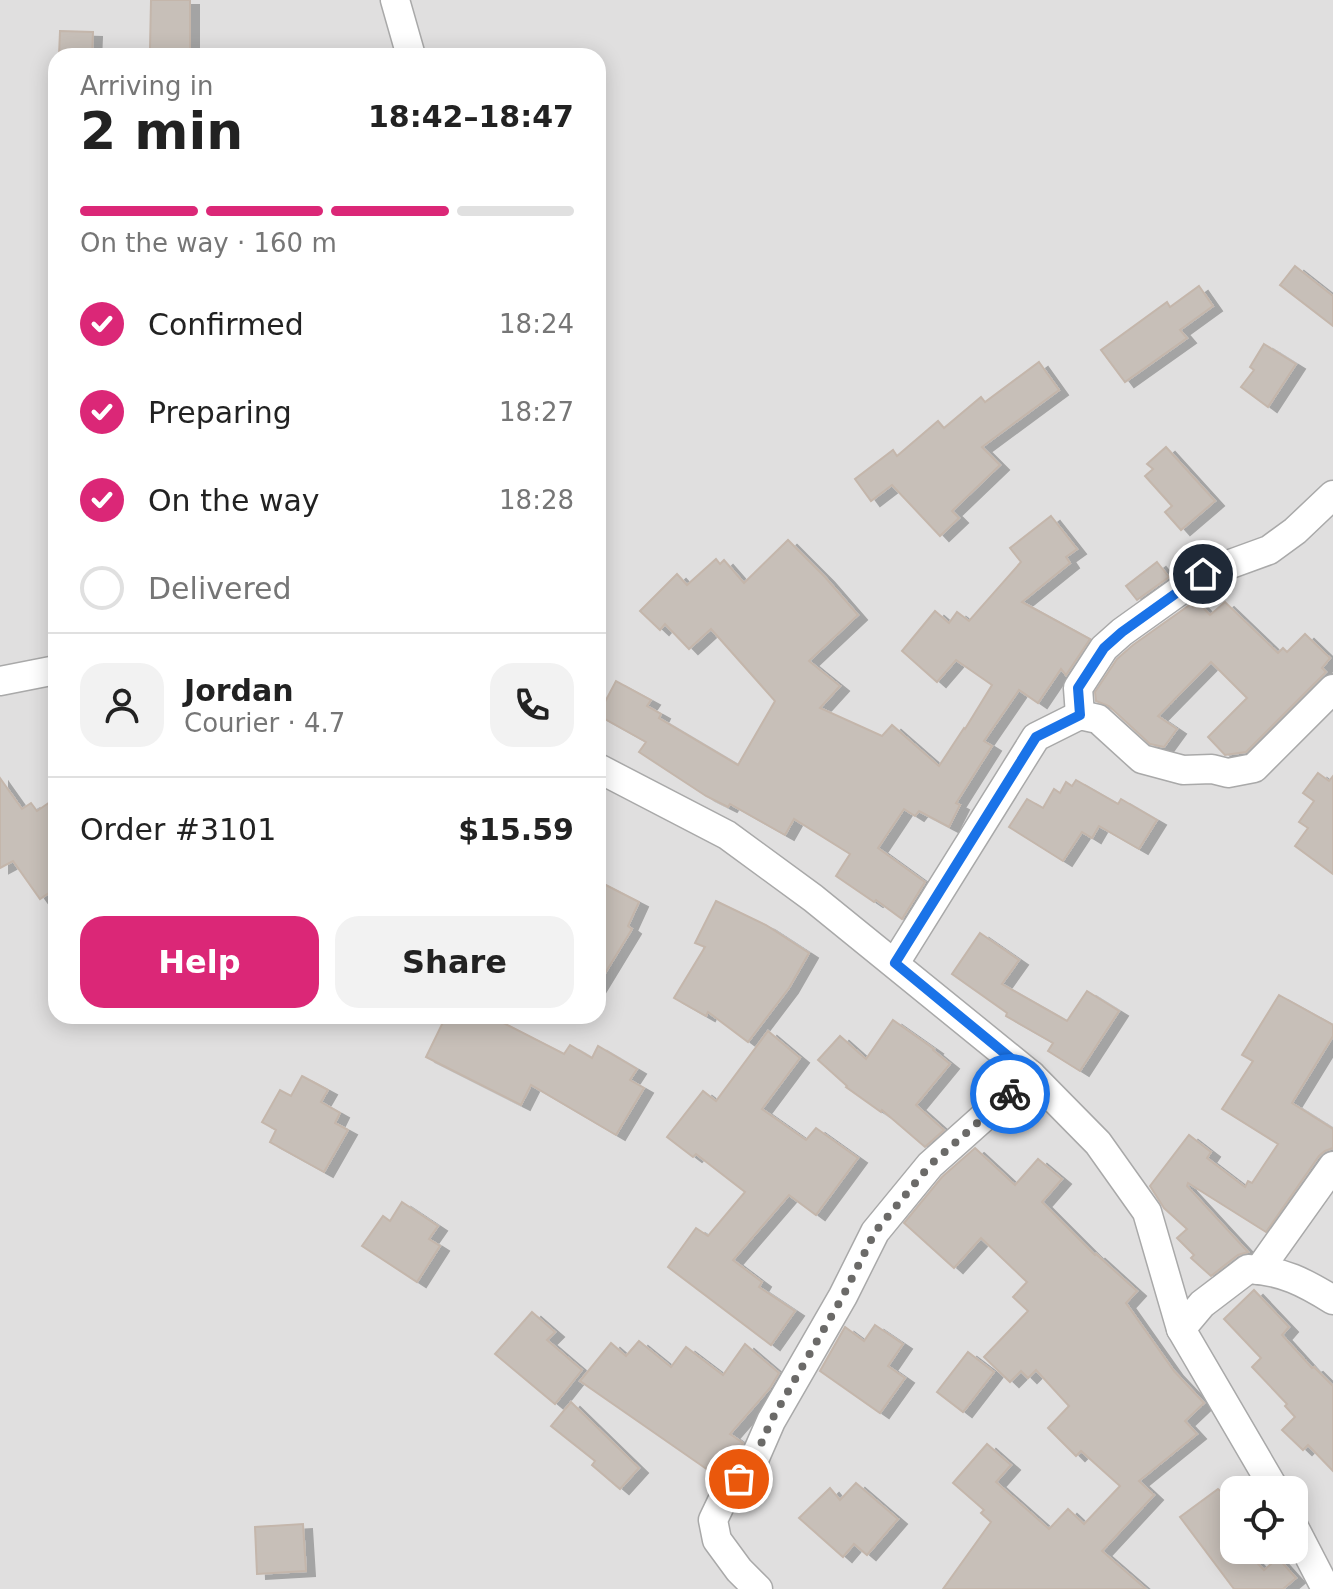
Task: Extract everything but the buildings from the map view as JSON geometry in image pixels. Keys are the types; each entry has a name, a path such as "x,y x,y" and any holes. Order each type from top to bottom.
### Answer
{"street":[{"path":"395,0 409,48"},
{"path":"1080,715 1078,688 1104,648 1122,632 1203,574 1269,550 1295,531 1333,495"},
{"path":"0,681 48,672"},
{"path":"895,963 1036,737 1080,715 1098,719 1142,759 1183,770 1212,769 1228,773 1254,768 1333,689"},
{"path":"606,772 727,835 813,898 1031,1075 1098,1143 1147,1212 1181,1329 1267,1476"},
{"path":"758,1589 717,1540 713,1520 724,1497 754,1460 771,1421 843,1296 875,1232 930,1165 1031,1075"},
{"path":"1259,1270 1333,1166"},
{"path":"1181,1329 1202,1304 1248,1269 1287,1275 1333,1300"},
{"path":"1308,1554 1326,1589"}],"shaded area":[{"path":"0,0 1333,0 1333,1589 0,1589"}],"way so far":[{"path":"739,1479 754,1460 771,1421 843,1296 875,1232 930,1165 1010,1094"}],"route":[{"path":"1010,1094 1031,1075 895,963 1036,737 1080,715 1078,688 1104,648 1203,574"}]}
